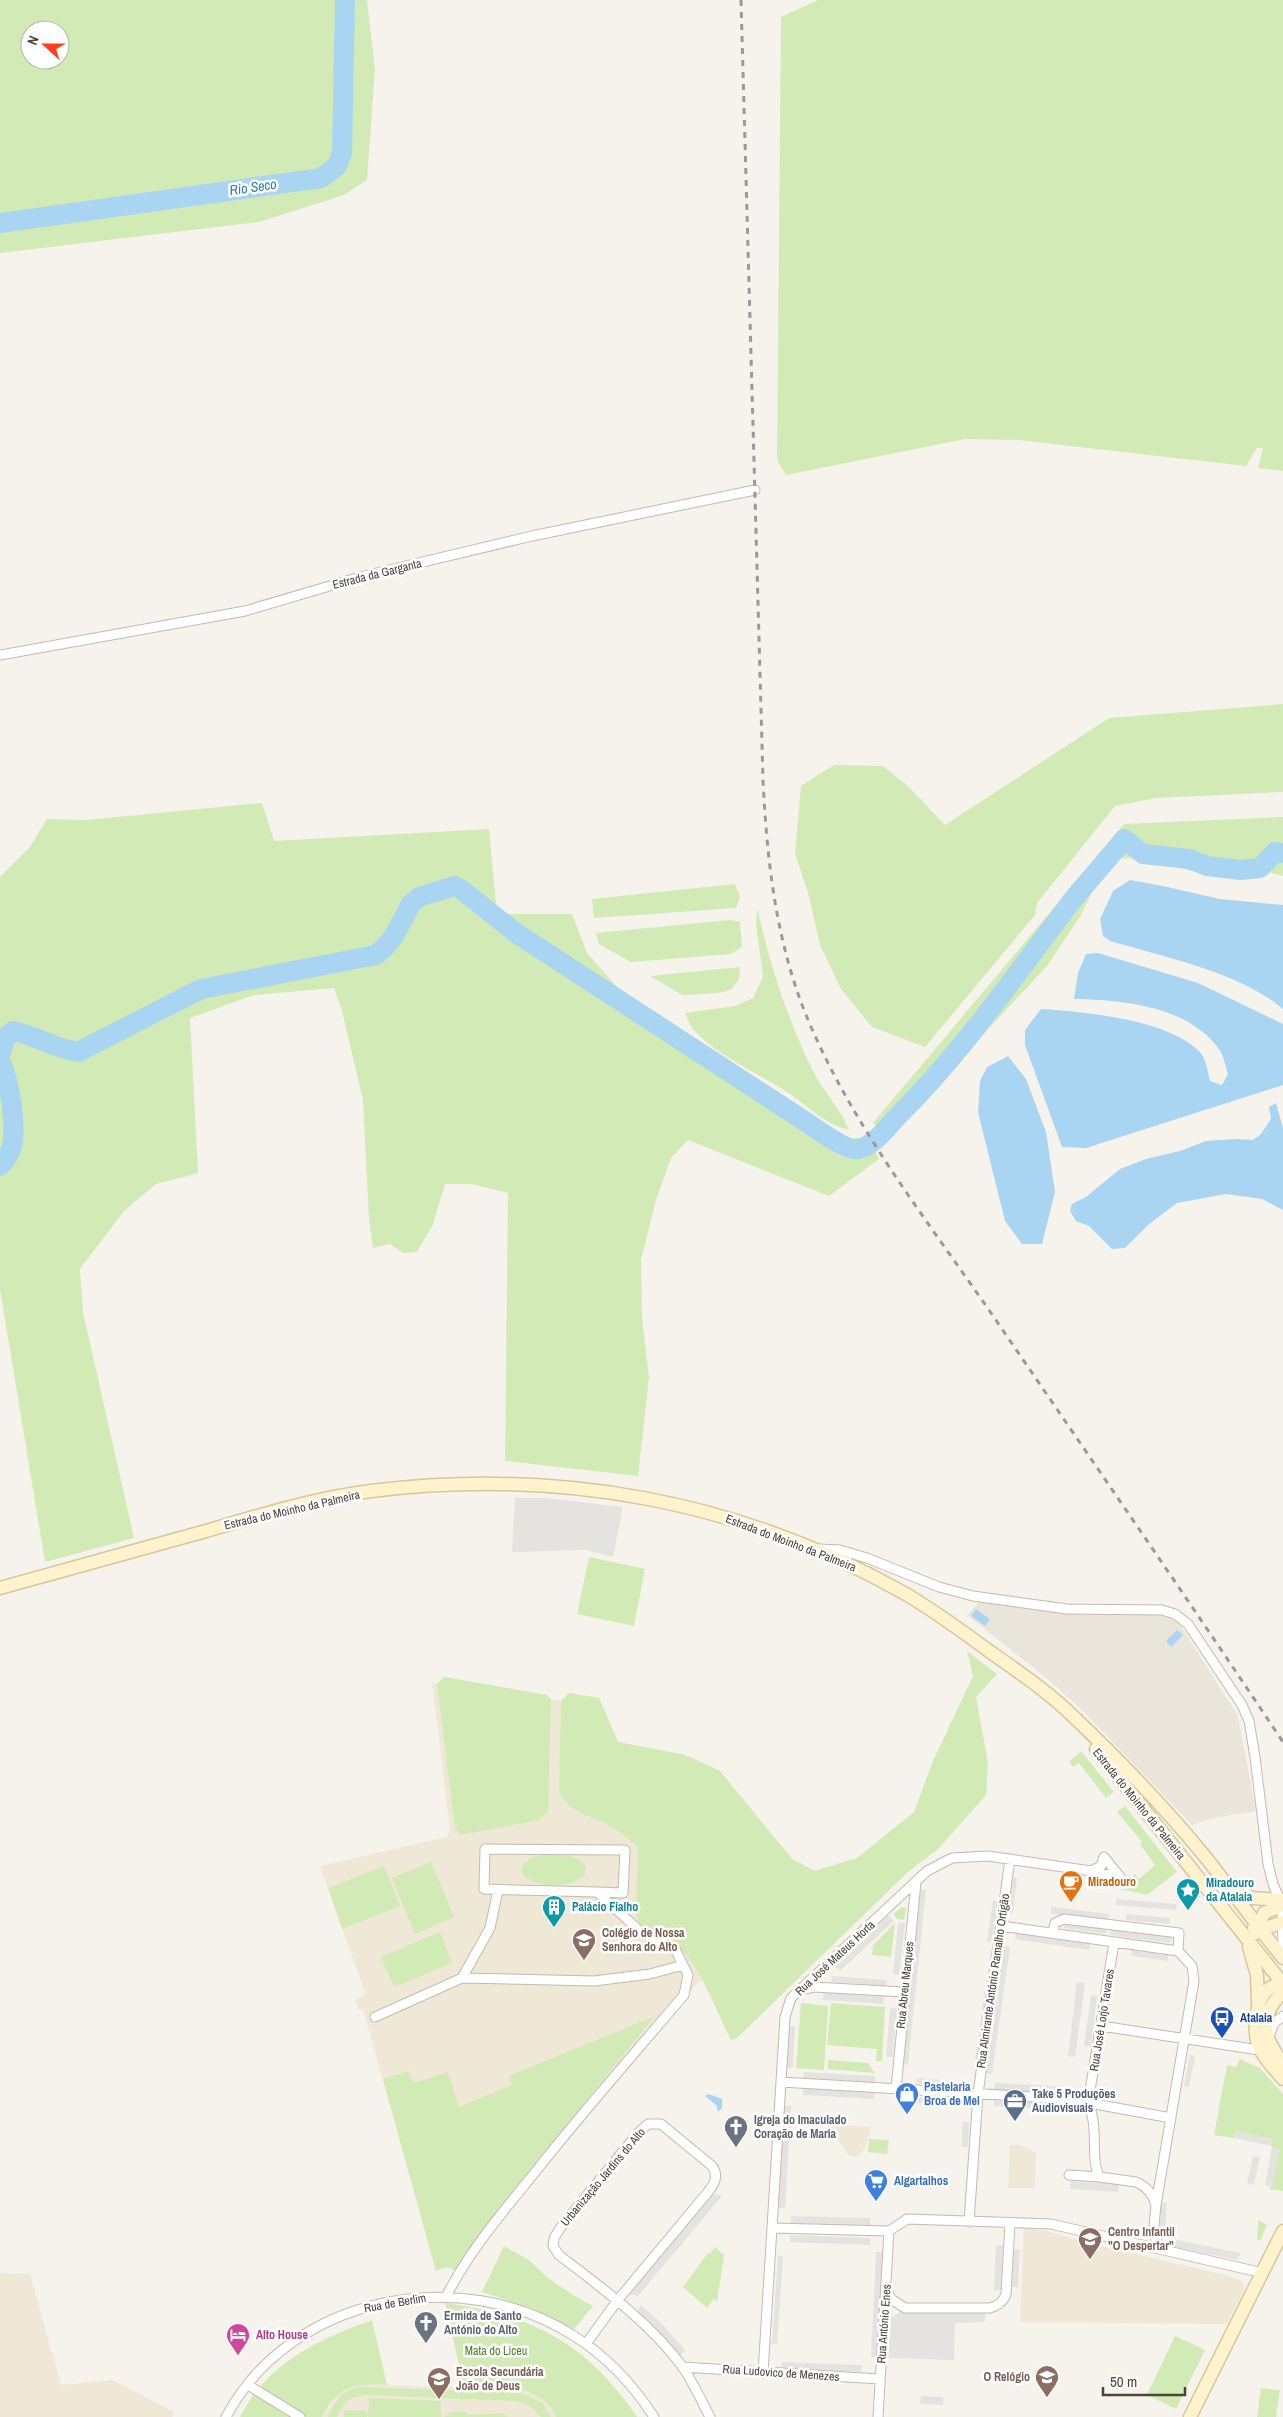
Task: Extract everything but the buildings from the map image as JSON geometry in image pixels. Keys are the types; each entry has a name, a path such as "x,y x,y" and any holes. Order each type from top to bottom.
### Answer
{"main road":[{"name":"Estrada do Moinho da Palmeira","path":"0,1588 310,1503 367,1492 428,1486 499,1483 573,1487 641,1496 745,1524 853,1566 907,1595 1026,1678 1074,1716 1205,1858 1283,1958"},
{"name":"Estrada do Moinho da Palmeira","path":"1026,1678 1092,1745 1283,1985"},
{"path":"1149,1816 1190,1857 1237,1918 1246,1926 1266,1928 1283,1922"},
{"path":"1179,1828 1241,1892 1251,1898 1280,1902"},
{"path":"1280,1902 1264,1913 1258,1928 1256,1968 1259,1990 1255,2020 1256,2036 1283,2064"},
{"path":"1236,1925 1249,1946 1256,1968"},
{"path":"1255,2020 1265,1993 1273,1986 1283,1985"},
{"path":"1283,1989 1273,2004 1265,2022 1268,2048 1283,2079"},
{"path":"1190,2417 1283,2231"}],"street":[{"name":"Estrada da Garganta","path":"0,655 246,611 360,577 532,536 754,490"},
{"path":"811,1549 840,1550 868,1558 939,1587 973,1596 1067,1609 1148,1608 1175,1614 1188,1624 1242,1705 1249,1721 1268,1864 1272,1884 1280,1902 1283,1922 1283,1954"},
{"path":"485,1849 625,1850 623,1893 597,1892 484,1889 485,1849"},
{"name":"Rua José Mateus Horta","path":"763,2373 785,2012 791,1998 927,1871 952,1858 988,1856 1091,1871 1121,1878 1104,1857 1101,1866 1091,1871"},
{"name":"Rua Almirante António Ramalho Ortigão","path":"969,2222 978,2094 1010,1859"},
{"name":"Rua Abreu Marques","path":"896,2089 916,1882"},
{"path":"462,1978 490,1928 498,1890"},
{"path":"446,2297 458,2273 514,2199 583,2112 684,1995 688,1975 675,1949 641,1932 597,1892"},
{"path":"1053,1933 1055,1923 1060,1919 1179,1933 1178,1951"},
{"path":"1001,1926 1178,1951 1189,1962 1195,1972 1156,2205 1155,2232 1158,2244 1168,2251"},
{"name":"Rua José Lorjo Tavares","path":"1100,2177 1095,2168 1094,2120 1088,2103 1114,1942"},
{"path":"375,2017 462,1978 594,1981 650,1974 683,1965"},
{"path":"819,1972 820,1981 825,1987"},
{"path":"800,1990 825,1987 904,1992"},
{"path":"1101,2026 1185,2039 1268,2048 1274,2023 1283,2016"},
{"path":"781,2082 1068,2099 1171,2118"},
{"name":"Urbanização Jardins do Alto","path":"586,2344 617,2301 716,2180 716,2172 712,2166 665,2126 657,2123 648,2124 638,2134 561,2226 553,2240 557,2253 617,2301"},
{"path":"1069,2175 1153,2182 1160,2175"},
{"path":"1136,2182 1149,2190 1156,2205"},
{"path":"773,2228 889,2232 907,2219 1051,2224 1263,2273"},
{"path":"884,2323 892,2313 905,2308 990,2308 1003,2301 1006,2288 1010,2223"},
{"name":"Rua António Enes","path":"878,2417 889,2232"},
{"path":"1135,2243 1144,2243 1155,2232"},
{"path":"886,2288 890,2299 905,2308"},
{"name":"Rua de Berlim","path":"226,2417 248,2385 269,2362 290,2343 312,2329 363,2307 416,2297 446,2297 494,2304 522,2312 574,2336 586,2344 637,2392 654,2417"},
{"path":"617,2301 654,2336 682,2367 710,2417"},
{"name":"Rua Ludovico de Menezes","path":"682,2367 880,2380"},
{"path":"692,2383 696,2375 706,2368"},
{"path":"248,2385 300,2417"}],"shaded area":[{"path":"515,1498 546,1498 623,1507 613,1557 586,1550 512,1552"},
{"path":"979,1602 1080,1615 1159,1615 1179,1623 1238,1716 1256,1811 1213,1818 1192,1825 1084,1712 1050,1681 967,1615"},
{"name":"Colégio de Nossa Senhora do Alto","path":"444,1677 547,1695 551,1699 561,1701 569,1693 599,1698 618,1742 685,1755 720,1771 792,1859 814,1871 835,1942 737,2038 731,2040 703,1982 699,1981 501,2221 462,2275 451,2267 441,2268 436,2271 363,2009 359,2010 355,2000 366,1995 320,1866 447,1837 450,1830 432,1681 437,1684"},
{"path":"1013,1877 1017,1878 1013,1913 1009,1913"},
{"path":"920,1889 926,1890 908,2065 902,2064"},
{"path":"1116,1899 1177,1904 1176,1910 1116,1905"},
{"path":"993,1901 998,1901 992,1942 987,1941"},
{"path":"1051,1907 1109,1914 1108,1920 1051,1914"},
{"path":"1127,1914 1170,1918 1170,1924 1126,1920"},
{"path":"888,1915 894,1921 840,1971 835,1966"},
{"path":"898,1922 905,1923 899,1975 893,1974"},
{"path":"1065,1923 1107,1929 1106,1934 1064,1928"},
{"path":"1111,1928 1171,1937 1170,1943 1110,1935"},
{"path":"1016,1932 1090,1943 1089,1950 1015,1939"},
{"path":"1003,1946 1010,1947 992,2074 985,2073"},
{"path":"991,1949 994,1950 978,2060 975,2060"},
{"path":"1132,1950 1168,1955 1168,1961 1131,1956"},
{"path":"832,1976 887,1980 886,1986 831,1982"},
{"path":"1077,1982 1085,1983 1075,2057 1068,2056"},
{"path":"824,1992 884,1996 883,2004 823,2000"},
{"path":"1091,1995 1097,1996 1091,2046 1084,2046"},
{"path":"890,2008 897,2009 893,2057 886,2057"},
{"path":"788,2026 795,2026 793,2068 786,2067"},
{"path":"1190,2055 1195,2056 1189,2087 1184,2086"},
{"path":"804,2072 875,2076 875,2083 803,2078"},
{"path":"917,2078 954,2081 953,2086 917,2084"},
{"path":"995,2083 1070,2087 1069,2093 994,2090"},
{"path":"803,2088 874,2093 874,2099 803,2095"},
{"path":"917,2097 954,2099 953,2105 917,2103"},
{"path":"994,2100 1065,2104 1065,2110 994,2106"},
{"path":"784,2106 791,2106 785,2208 778,2208"},
{"path":"963,2122 969,2122 968,2147 961,2147"},
{"path":"827,2124 871,2127 865,2149 856,2157 848,2155"},
{"path":"1236,2131 1273,2139 1271,2146 1234,2138"},
{"path":"1010,2145 1020,2145 1036,2153 1035,2188 1008,2188"},
{"path":"1272,2147 1280,2149 1272,2187 1265,2185"},
{"path":"1253,2156 1260,2157 1254,2185 1247,2184"},
{"path":"1070,2181 1119,2184 1118,2192 1070,2189"},
{"path":"712,2193 722,2196 638,2296 628,2294"},
{"path":"1161,2202 1167,2203 1165,2230 1159,2230"},
{"path":"791,2216 870,2218 870,2225 791,2223"},
{"name":"Centro Infantil \"O Despertar\"","path":"1024,2228 1044,2230 1086,2243 1230,2276 1243,2282 1245,2290 1227,2324 1020,2322"},
{"path":"790,2235 870,2238 870,2245 790,2242"},
{"path":"1168,2238 1240,2253 1238,2260 1167,2246"},
{"path":"996,2245 1003,2245 1001,2290 994,2290"},
{"path":"1014,2249 1020,2250 1018,2287 1012,2287"},
{"path":"876,2252 883,2252 877,2358 871,2357"},
{"path":"778,2256 783,2256 777,2344 772,2344"},
{"path":"0,2273 30,2274 61,2385 113,2380 174,2412 172,2417 0,2417"},
{"path":"641,2305 662,2324 685,2350 680,2357 637,2312"},
{"path":"900,2312 985,2312 985,2322 955,2323 954,2360 888,2358 890,2318"},
{"path":"782,2362 862,2365 861,2372 781,2369"},
{"name":"Escola Secundária João de Deus","path":"363,2384 523,2390 544,2399 556,2417 322,2417 339,2393 349,2386"},
{"path":"921,2396 943,2397 943,2405 920,2404"}],"green space":[{"path":"0,0 367,0 375,69 367,180 344,195 259,222 0,253"},
{"path":"818,0 1283,0 1283,471 1258,468 1263,448 1257,448 1246,466 1018,440 965,439 786,475 777,460 781,17"},
{"path":"1283,704 1283,792 1156,798 1115,806 1037,903 1035,915 925,1047 872,1027 841,989 820,945 809,896 795,853 801,786 834,765 883,766 909,787 945,825 1109,718"},
{"path":"262,803 274,841 489,829 497,914 572,914 587,953 618,988 835,1140 869,1137 879,1159 829,1196 688,1140 671,1158 656,1200 641,1260 642,1318 649,1377 638,1476 505,1461 508,1193 471,1184 445,1184 433,1224 417,1252 403,1253 390,1244 373,1248 369,1219 363,1100 342,1011 334,988 254,995 190,1018 198,1173 156,1184 124,1211 80,1269 83,1312 134,1538 45,1562 0,1289 0,877 30,847 47,819 86,820"},
{"path":"1283,817 1283,876 1265,871 1210,875 1143,859 1114,858 1098,879 1081,915 1047,966 887,1134 873,1123 1124,824"},
{"path":"735,884 740,897 736,908 594,918 592,899"},
{"path":"757,908 774,971 803,1051 849,1130 824,1119 787,1092 738,1064 713,1047 693,1028 685,1013 735,1006 753,998 763,977 756,923"},
{"path":"730,920 740,922 742,947 731,954 631,962 599,944 596,933"},
{"path":"740,967 739,979 732,989 720,993 682,995 650,976"},
{"path":"589,1557 645,1569 634,1626 577,1614"},
{"path":"967,1651 997,1674 976,1697 988,1763 986,1795 938,1849 909,1871 737,2038 731,2040 708,1990 686,1955 677,1945 647,1930 638,1921 636,1914 638,1847 612,1827 573,1808 559,1792 561,1701 569,1693 599,1698 618,1742 685,1755 720,1771 792,1859 815,1871 857,1858 914,1812 933,1761 973,1676"},
{"path":"444,1677 547,1695 551,1699 548,1811 539,1820 460,1835 455,1828 437,1684"},
{"path":"1081,1751 1114,1792 1106,1798 1079,1763 1073,1767 1069,1762"},
{"path":"1125,1806 1177,1872 1147,1895 1121,1889 1128,1875 1131,1878 1135,1874 1139,1879 1155,1865 1140,1844 1142,1842 1117,1812"},
{"path":"550,1853 570,1856 579,1860 586,1867 584,1876 562,1885 546,1885 524,1876 521,1870 526,1862 532,1858"},
{"path":"431,1862 454,1917 415,1934 392,1878"},
{"path":"384,1866 400,1906 342,1929 328,1888"},
{"path":"902,1907 906,1908 904,1920 897,1919 893,1914"},
{"path":"895,1923 891,1957 872,1955 873,1945"},
{"path":"440,1932 452,1963 394,1987 381,1957"},
{"path":"801,2003 828,2006 824,2070 796,2068"},
{"path":"831,2003 885,2007 882,2061 876,2061 877,2049 827,2045"},
{"path":"655,2016 500,2206 455,2270 446,2267 436,2271 383,2079 409,2071 413,2083 448,2072 459,2107 512,2085 509,2076"},
{"path":"1240,2059 1260,2068 1283,2094 1283,2191 1270,2189 1280,2149 1271,2147 1272,2139 1236,2131 1234,2138 1214,2135 1227,2065 1236,2067"},
{"path":"828,2060 868,2063 875,2073 828,2069"},
{"path":"869,2139 889,2140 887,2154 868,2152"},
{"path":"1258,2220 1267,2225 1260,2241 1257,2240"},
{"path":"504,2246 529,2260 548,2278 593,2306 574,2329 532,2308 482,2292"},
{"path":"715,2247 724,2255 717,2302 714,2299 707,2308 683,2287 708,2253 710,2254"},
{"name":"Mata do Liceu","path":"445,2303 505,2315 555,2337 598,2370 618,2391 637,2417 556,2417 549,2405 540,2397 529,2392 503,2388 464,2387"},
{"path":"372,2320 387,2385 365,2385 348,2388 335,2398 322,2417 240,2417 251,2398 265,2381 296,2355 333,2336"},
{"path":"1175,2336 1205,2350 1176,2409 1147,2395"},
{"path":"361,2387 521,2393 542,2403 551,2417 541,2417 530,2406 517,2401 366,2395 347,2401 337,2417 328,2417 340,2397 350,2390"},
{"path":"1261,2388 1280,2390 1276,2417 1257,2417"},
{"path":"369,2398 441,2401 441,2417 368,2417"},
{"path":"344,2410 367,2411 367,2417 344,2417"},
{"path":"449,2412 467,2412 468,2415 505,2413 505,2416 510,2417 445,2417 445,2415 449,2415"}],"water":[{"path":"1130,880 1220,899 1283,905 1283,1009 1265,996 1223,975 1110,941 1103,936 1100,919 1113,891"},
{"path":"1098,953 1198,983 1283,1024 1283,1085 1086,1148 1062,1147 1025,1045 1025,1030 1041,1009 1080,1012 1125,1019 1168,1032 1186,1041 1200,1052 1210,1081 1222,1085 1228,1074 1221,1052 1208,1037 1192,1024 1174,1015 1134,1004 1074,999 1078,973 1086,954"},
{"path":"1008,1056 1026,1079 1046,1132 1055,1192 1042,1244 1022,1244 1005,1221 978,1112 980,1081 987,1067"},
{"path":"1276,1103 1283,1128 1283,1210 1262,1199 1226,1194 1177,1203 1148,1225 1125,1248 1112,1249 1089,1226 1076,1221 1070,1211 1072,1204 1086,1197 1120,1169 1206,1141 1253,1140 1261,1134 1271,1119 1269,1107"},
{"path":"976,1609 990,1619 985,1626 971,1616"},
{"path":"1177,1630 1183,1635 1171,1647 1166,1641"},
{"path":"708,2094 722,2099 722,2108 718,2112 716,2105 705,2096"}],"waterway":[{"name":"Rio Seco","path":"0,223 321,178 337,166 342,153 345,0"},
{"path":"0,1055 6,1037 13,1031 78,1052 201,989 376,955 394,936 411,904 419,897 454,886 462,890 516,933 822,1133 847,1147 859,1149 879,1136 944,1066 989,1011 1075,897 1124,839 1143,854 1189,859 1207,866 1241,870 1260,868 1275,852 1283,853"},
{"path":"0,1060 9,1090 14,1127 11,1148 8,1156 0,1166"}],"railway":[{"path":"741,0 763,780 767,839 774,896 779,925 794,982 822,1051 865,1129 914,1204 991,1313 1283,1742"}],"place":[{"name":"Miradouro","path":"1071,1903"},
{"name":"Miradouro da Atalaia","path":"1188,1911"},
{"name":"Palácio Fialho","path":"554,1928"},
{"name":"Colégio de Nossa Senhora do Alto","path":"584,1961"},
{"name":"Atalaia","path":"1222,2039"},
{"name":"Pastelaria Broa de Mel","path":"907,2115"},
{"name":"Take 5 Produções Audiovisuais","path":"1015,2122"},
{"name":"Igreja do Imaculado Coração de Maria","path":"736,2148"},
{"name":"Algartalhos","path":"876,2202"},
{"name":"Centro Infantil \"O Despertar\"","path":"1090,2260"},
{"name":"Ermida de Santo António do Alto","path":"426,2344"},
{"name":"Alto House","path":"238,2356"},
{"name":"O Relógio","path":"1047,2398"},
{"name":"Escola Secundária João de Deus","path":"439,2400"}]}
